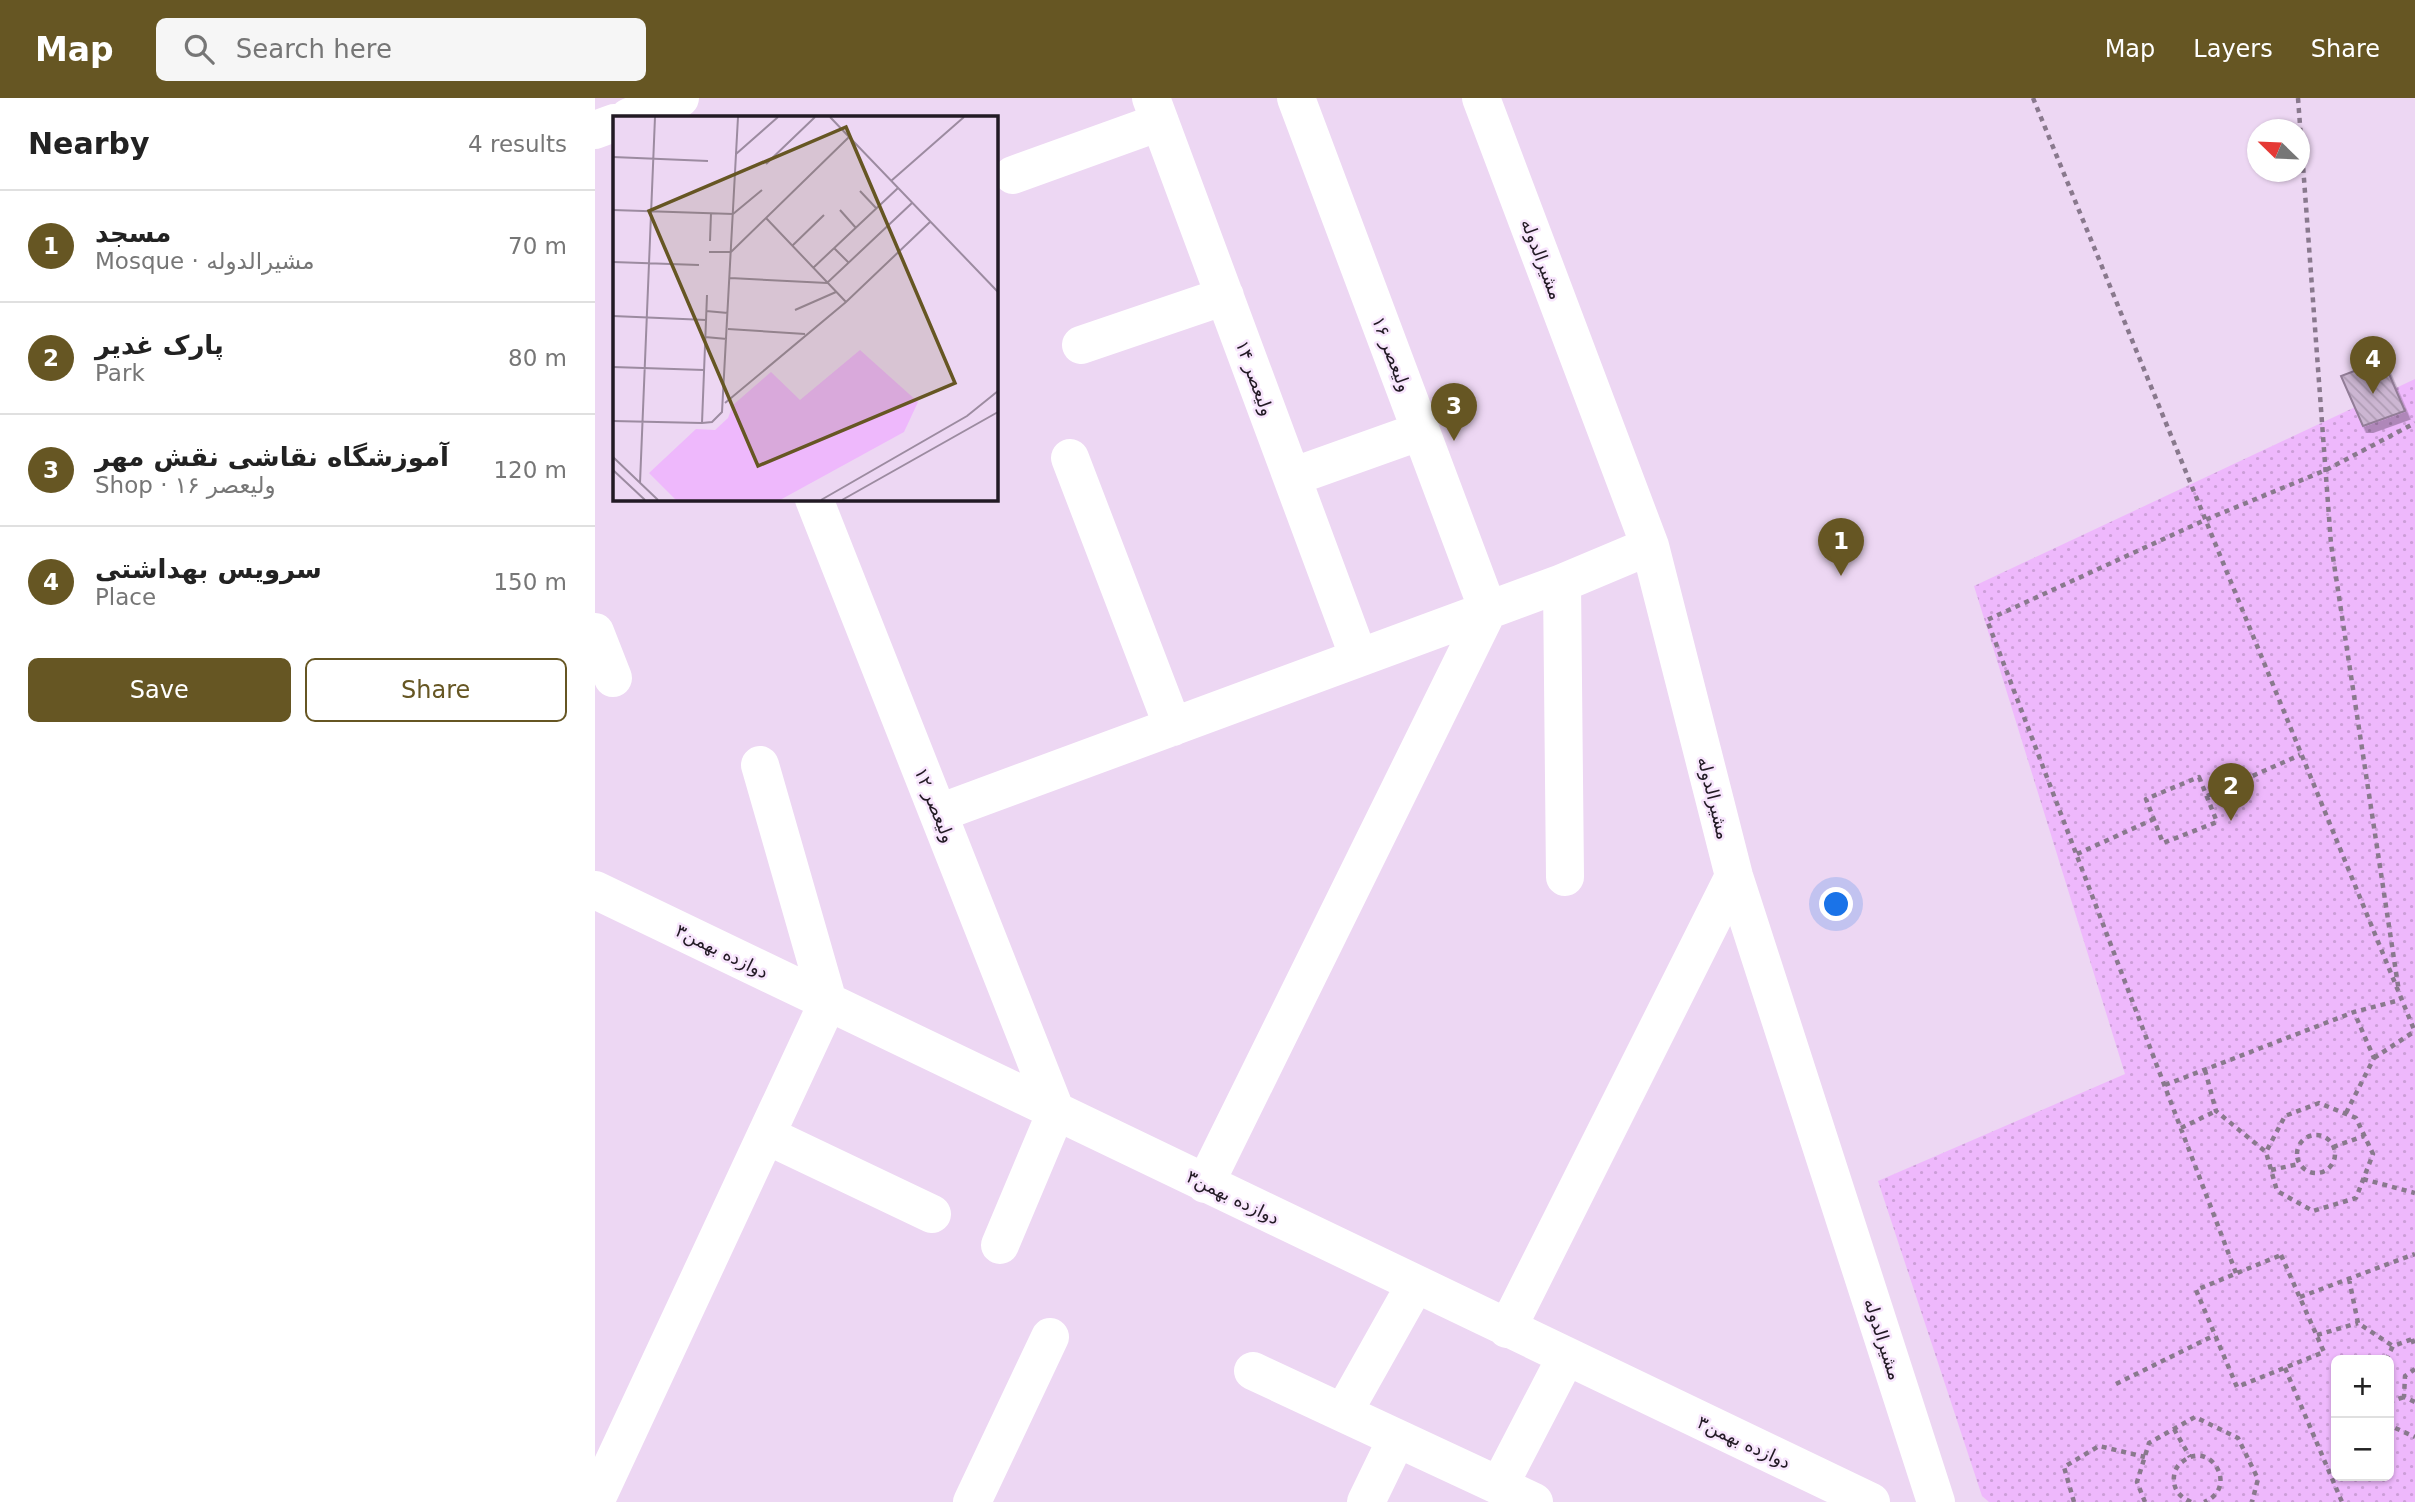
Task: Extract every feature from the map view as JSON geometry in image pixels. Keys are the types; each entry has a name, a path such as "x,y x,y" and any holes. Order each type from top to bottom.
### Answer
{"street":[{"name":"ولیعصر ۱۶","path":"1296,98 1488,610"},
{"name":"مشیرالدوله","path":"1481,98 1650,547 1734,876 1936,1502"},
{"path":"1013,175 1155,110"},
{"name":"ولیعصر ۱۴","path":"1155,110 1359,658"},
{"path":"595,130 613,123"},
{"path":"1081,345 1225,296"},
{"path":"1292,477 1421,431"},
{"path":"1070,458 1173,727"},
{"name":"ولیعصر ۱۲","path":"814,500 1056,1112"},
{"path":"939,813 1562,583 1650,547"},
{"path":"1562,583 1565,877"},
{"path":"1205,1184 1488,610"},
{"path":"595,632 613,678"},
{"path":"604,1495 828,1002 760,765"},
{"path":"1507,1329 1734,876"},
{"name":"دوازده بهمن۳","path":"595,890 1871,1502"},
{"path":"1000,1245 1056,1112"},
{"path":"767,1135 932,1214"},
{"path":"1343,1413 1415,1284"},
{"path":"972,1502 1050,1337"},
{"path":"1499,1486 1566,1357"},
{"path":"1253,1371 1534,1502"},
{"path":"1366,1502 1397,1438"}],"path":[{"path":"2033,98 2415,1032 2374,1058 2346,1113"},
{"path":"2298,98 2331,544 2400,1000"},
{"path":"2236,1273 1987,620 2205,520 2326,470 2415,423"},
{"path":"2207,796 2301,755"},
{"path":"2199,777 2207,796 2217,822 2163,843 2146,799 2199,777"},
{"path":"2077,854 2154,819"},
{"path":"2165,1085 2354,1012 2400,1000"},
{"path":"2354,1012 2374,1058"},
{"path":"2205,1070 2216,1111 2266,1152 2277,1191 2313,1211 2356,1198 2373,1154 2356,1118 2319,1103 2285,1116 2266,1152"},
{"path":"2181,1128 2216,1111"},
{"path":"2313,1135 2325,1138 2333,1147 2334,1159 2327,1170 2309,1172 2299,1164 2296,1152 2302,1141 2313,1135"},
{"path":"2333,1147 2364,1136"},
{"path":"2271,1171 2299,1164"},
{"path":"2363,1179 2415,1194"},
{"path":"2300,1297 2415,1254"},
{"path":"2281,1255 2300,1297 2325,1352 2237,1387 2196,1290 2281,1255"},
{"path":"2349,1279 2358,1323 2393,1346"},
{"path":"2317,1335 2358,1323"},
{"path":"2116,1384 2215,1335"},
{"path":"2388,1355 2393,1346 2414,1339 2415,1347"},
{"path":"2285,1368 2340,1501"},
{"path":"2404,1396 2405,1376 2415,1369"},
{"path":"2394,1400 2404,1396"},
{"path":"2404,1396 2415,1402"},
{"path":"2145,1502 2137,1482 2149,1443 2195,1417 2238,1438 2258,1479 2252,1502"},
{"path":"2394,1427 2415,1437"},
{"path":"2174,1429 2190,1457"},
{"path":"2074,1502 2064,1467 2099,1446 2145,1457"},
{"path":"2191,1502 2179,1494 2173,1480 2178,1466 2190,1457 2205,1457 2212,1461 2220,1474 2218,1489 2214,1496 2204,1502"}],"shaded area":[{"path":"2415,379 2415,1502 1989,1502 1982,1496 1878,1181 2125,1074 1974,586"}],"building":[{"path":"2383,360 2405,411 2363,426 2341,376"}],"place":[{"name":"سرویس بهداشتی","path":"2373,394"},
{"name":"آموزشگاه نقاشی نقش مهر","path":"1454,441"},
{"name":"مسجد","path":"1841,576"},
{"name":"پارک غدیر","path":"2231,821"}]}
